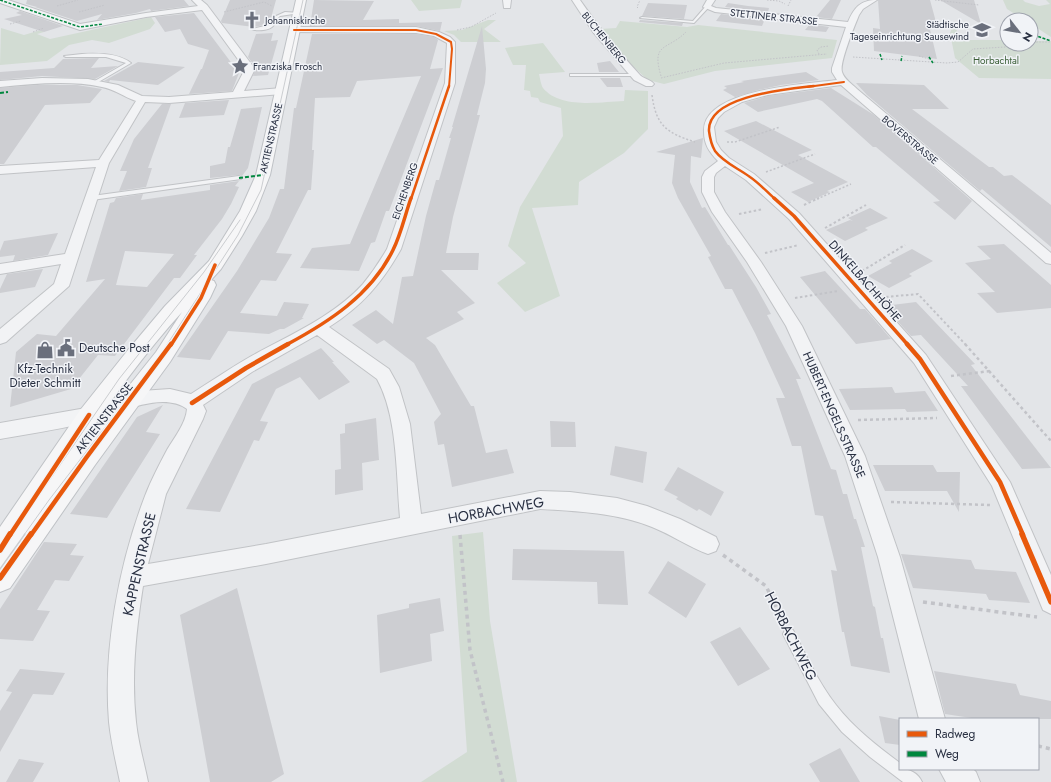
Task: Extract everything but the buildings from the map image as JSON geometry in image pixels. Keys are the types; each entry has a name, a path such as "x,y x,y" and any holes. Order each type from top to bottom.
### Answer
{"main road":[{"name":"AKTIENSTRASSE","path":"0,578 86,458 138,352 215,265 234,236 258,190 263,175 300,7"},
{"name":"AKTIENSTRASSE","path":"0,550 111,407 163,357 202,298 215,265"}],"street":[{"path":"196,0 204,7 250,69 237,94"},
{"name":"BUCHENBERG","path":"576,0 596,30 634,75 649,84"},
{"name":"BOVERSTRASSE","path":"873,0 857,11 849,25 836,70 844,82 1051,260"},
{"path":"3,2 80,27 146,15 204,7"},
{"name":"STETTINER STRASSE","path":"709,4 722,11 849,25"},
{"name":"EICHENBERG","path":"192,403 253,363 318,328 358,298 382,272 389,260 450,83 451,42 436,34 422,31 294,30"},
{"path":"0,84 55,81 95,83 115,87 132,97 169,100 282,92"},
{"path":"716,151 709,127 713,117 720,110 738,100 767,92 844,82"},
{"path":"0,338 61,286 103,163 142,99"},
{"name":"DINKELBACHHÖHE","path":"716,151 750,177 784,208 859,288 920,359 1000,482 1047,610"},
{"name":"HUBERT-ENGELS-STRASSE","path":"716,151 708,177 708,192 712,201 754,262 794,326 855,456 901,599 932,718"},
{"path":"0,170 103,163"},
{"path":"0,269 70,258"},
{"path":"318,328 383,374 388,381 401,426 411,526"},
{"path":"0,431 60,422 111,407 160,396 185,399 192,403"},
{"name":"KAPPENSTRASSE","path":"134,782 123,729 121,696 124,628 133,577 153,501 196,412 192,403"},
{"name":"HORBACHWEG","path":"133,577 266,554 540,500 574,501 606,506 660,520 708,544"},
{"path":"954,770 966,782"}],"lane":[{"path":"642,18 694,22 709,4"},
{"path":"254,29 271,26 274,17 300,7"},
{"path":"66,56 103,55 129,63 95,83"},
{"name":"BUCHENBERG","path":"572,75 634,75"},
{"path":"92,198 239,178"},
{"name":"HORBACHWEG","path":"789,634 825,700 837,717 851,732 881,757 915,782"}],"path":[{"path":"264,2 268,0"},
{"path":"640,0 637,8 643,8"},
{"path":"767,0 778,1 787,5"},
{"path":"935,0 979,5"},
{"path":"471,27 485,20 507,3"},
{"path":"219,13 238,9"},
{"path":"661,78 657,64 657,55 668,44 683,36 694,22"},
{"path":"780,127 735,142 716,151 674,134 664,128 654,114 649,84 661,78 724,63 819,54 888,61 947,63 958,62 973,49 987,46 1021,46 1037,42 1051,42"},
{"path":"919,56 929,59"},
{"path":"750,177 815,154"},
{"path":"723,218 807,204 851,184"},
{"path":"764,253 814,239 866,205"},
{"path":"859,288 905,245"},
{"path":"797,298 859,288 918,294 990,371 1051,441"},
{"path":"932,378 990,371"},
{"path":"838,421 958,417"},
{"path":"871,502 1010,506"},
{"path":"458,516 462,546 470,650 503,782"},
{"path":"901,599 1047,610"},
{"path":"1039,746 1051,749"}],"green space":[{"path":"411,0 462,0 460,8 419,11"},
{"name":"Horbachtal","path":"1003,0 1023,0 1039,6 1050,4 1046,0 1051,0 1051,37 1039,29 1039,12 1012,12 1007,9"},
{"path":"151,17 155,23 150,29 109,43 92,40 69,45 47,61 0,65 1,28 24,35 41,30 44,32 37,34 50,39"},
{"path":"488,20 496,20 484,29 501,42 461,42 454,35 444,31 462,30"},
{"path":"620,21 687,27 698,25 837,40 832,58 715,71 664,84 648,80 628,62 600,29 616,28"},
{"name":"Horbachtal","path":"954,24 961,40 999,40 999,52 1039,52 1039,41 1051,41 1051,79 979,78 955,58 950,33"},
{"path":"543,43 565,72 539,74 543,88 550,95 570,102 592,103 624,101 625,90 648,91 648,129 624,153 579,182 578,205 532,208 560,296 525,312 497,283 526,263 508,246 520,207 563,136 561,108 540,102 538,98 531,97 530,91 524,90 526,65 513,65 505,48"},
{"path":"483,532 490,621 517,782 421,782 467,752 452,536"}],"tram line":[{"path":"24,535 49,500 159,357 238,235 261,190 303,0"},
{"path":"12,535 119,379 204,272 240,220"},
{"path":"0,552 12,534"},
{"path":"0,569 25,534"}],"marked path":[{"path":"0,0 80,27 103,24"},
{"path":"1039,37 1051,41"},
{"path":"880,54 882,60"},
{"path":"901,61 902,56"},
{"path":"929,57 933,63"},
{"path":"0,93 8,92"},
{"path":"239,178 263,175"}],"cycle path":[{"path":"192,403 246,368 333,317 368,288 382,270 394,249 450,83 451,42 436,34 416,30 294,30"},
{"path":"844,82 767,92 738,100 720,110 713,117 709,127 710,142 716,152 725,161 750,177 794,216 920,359 1000,482 1051,602"},
{"path":"0,578 86,458 163,357 201,298 215,265"},
{"path":"0,550 89,415"}],"place":[{"name":"Johanniskirche","path":"252,20"},
{"name":"Städtische Tageseinrichtung Sausewind","path":"982,30"},
{"name":"Franziska Frosch","path":"240,66"},
{"name":"Deutsche Post","path":"66,348"},
{"name":"Kfz-Technik Dieter Schmitt","path":"45,350"}]}
